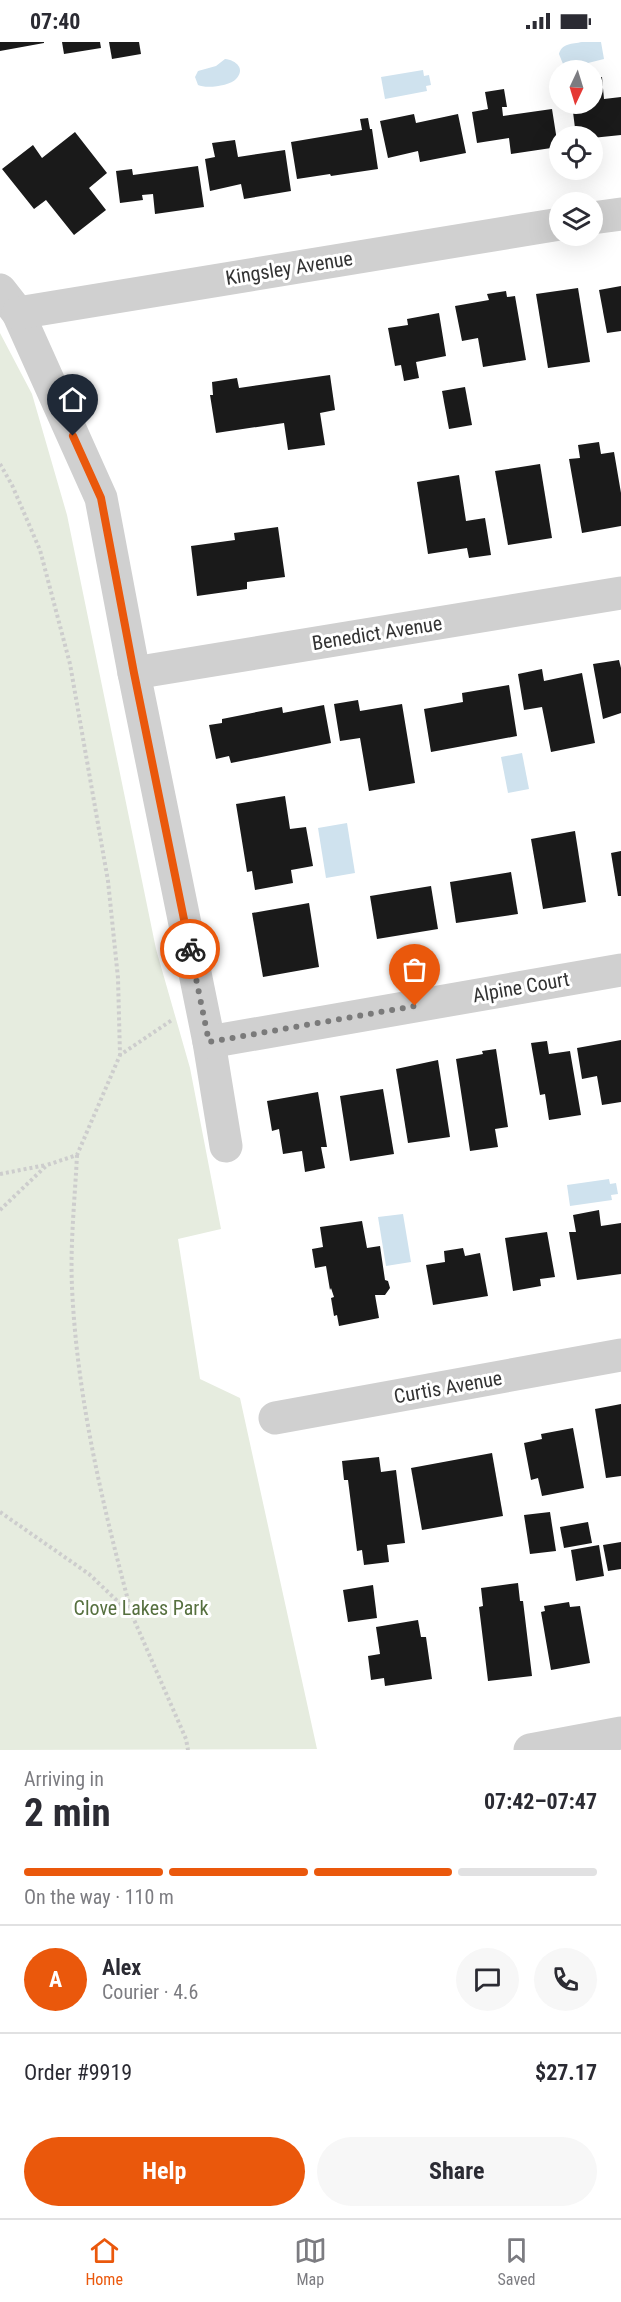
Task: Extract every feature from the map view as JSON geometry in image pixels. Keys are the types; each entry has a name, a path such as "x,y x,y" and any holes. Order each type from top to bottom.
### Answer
{"street":[{"path":"603,216 621,214"},
{"name":"Kingsley Avenue","path":"9,302 549,226"},
{"path":"9,302 101,498 209,1042 226,1146"},
{"name":"Benedict Avenue","path":"134,673 621,593"},
{"name":"Alpine Court","path":"209,1042 621,970"},
{"name":"Curtis Avenue","path":"275,1418 621,1355"},
{"path":"530,1750 621,1733"}],"path":[{"path":"0,464 12,485 40,550 70,664 108,881 118,978 120,1055 77,1155 72,1287 86,1421 109,1529 132,1615 186,1739 188,1750"},
{"path":"120,1055 201,1002"},
{"path":"0,1174 10,1174 47,1165 77,1155"},
{"path":"0,1210 47,1165"},
{"path":"0,1512 89,1574 132,1615"}],"green space":[{"name":"Clove Lakes Park","path":"0,333 32,394 67,515 156,949 190,1068 221,1229 178,1239 200,1379 240,1398 317,1749 0,1750"}],"water":[{"path":"601,42 604,59 561,60 560,50 568,45"},
{"path":"225,59 233,61 240,69 236,79 218,86 198,85 195,77 198,71 216,66"},
{"path":"423,70 424,76 429,75 431,85 426,86 427,91 385,99 381,77"},
{"path":"522,753 529,789 508,793 501,757"},
{"path":"347,823 355,873 326,878 318,828"},
{"path":"609,1179 610,1184 616,1183 618,1194 611,1195 612,1200 570,1206 567,1185"},
{"path":"403,1214 411,1262 386,1266 378,1217"}],"building":[{"path":"0,42 44,42 44,43 0,51"},
{"path":"62,42 100,42 101,48 64,54"},
{"path":"109,42 139,42 141,54 112,59"},
{"path":"603,88 604,99 621,97 621,135 603,137 603,126 575,126 573,114 603,114"},
{"path":"504,89 507,107 502,107 503,116 549,109 549,114 553,114 555,126 549,126 549,148 511,154 509,138 477,143 472,112 488,109 485,92"},
{"path":"414,114 416,123 458,114 466,153 420,162 418,151 388,158 380,121"},
{"path":"368,118 370,129 372,129 378,169 297,179 291,142 362,130 360,119"},
{"path":"75,132 107,173 89,188 106,210 74,235 46,200 34,209 2,169 33,145 42,158"},
{"path":"235,140 238,157 285,150 291,191 244,199 241,184 210,191 205,159 215,157 212,143"},
{"path":"198,166 204,207 155,214 153,194 142,195 143,200 120,203 116,171 132,169 133,175"},
{"path":"621,286 621,331 607,333 599,290"},
{"path":"578,288 590,362 548,368 536,294"},
{"path":"506,291 507,297 515,296 526,360 483,367 478,338 462,341 455,306 489,300 487,294"},
{"path":"439,313 446,356 416,362 419,378 404,381 401,365 395,366 388,328 408,325 407,319"},
{"path":"330,375 335,410 320,413 325,445 288,450 284,423 216,433 210,395 213,395 212,382 237,378 239,388"},
{"path":"465,387 472,425 449,429 442,391"},
{"path":"599,442 601,454 614,452 621,493 621,526 582,533 569,459 580,458 578,445"},
{"path":"540,464 552,538 508,545 495,471"},
{"path":"459,475 466,521 485,518 491,555 469,558 467,548 428,554 417,482"},
{"path":"278,527 285,577 247,582 247,589 197,596 191,546 235,540 234,533"},
{"path":"619,660 621,713 603,719 593,664"},
{"path":"542,669 544,681 582,673 595,743 551,752 542,707 524,710 518,674"},
{"path":"509,685 517,736 431,752 424,709 463,702 462,693"},
{"path":"358,700 360,711 402,704 415,783 369,791 360,738 340,741 334,704"},
{"path":"324,705 331,743 231,763 229,756 216,759 209,725 222,723 222,719 282,707 283,713"},
{"path":"285,796 290,829 306,827 313,866 291,870 293,883 255,890 252,871 247,872 236,804"},
{"path":"575,831 586,902 543,909 531,839"},
{"path":"621,851 621,896 618,896 611,853"},
{"path":"511,872 518,914 456,923 450,882"},
{"path":"431,886 438,929 377,939 370,896"},
{"path":"309,903 319,967 263,977 252,913"},
{"path":"621,1040 621,1102 602,1105 597,1076 582,1079 577,1048"},
{"path":"547,1041 549,1054 570,1051 581,1115 549,1120 545,1094 540,1095 531,1043"},
{"path":"496,1049 508,1127 495,1129 498,1147 470,1151 456,1059"},
{"path":"438,1060 450,1137 408,1143 396,1069"},
{"path":"383,1089 394,1154 350,1161 340,1096"},
{"path":"318,1092 327,1147 321,1147 325,1168 305,1172 302,1151 283,1154 279,1129 272,1131 267,1101"},
{"path":"599,1210 601,1226 621,1223 621,1274 577,1280 569,1232 576,1232 573,1215"},
{"path":"362,1221 367,1248 380,1246 385,1280 388,1281 390,1288 385,1295 375,1295 379,1318 339,1326 337,1315 334,1316 331,1298 334,1297 331,1288 330,1290 326,1266 315,1268 312,1249 323,1247 320,1227"},
{"path":"547,1232 555,1277 540,1279 541,1286 513,1291 505,1238"},
{"path":"463,1248 465,1256 480,1253 488,1296 433,1305 426,1265 445,1262 444,1251"},
{"path":"621,1404 621,1476 606,1478 595,1409"},
{"path":"573,1428 584,1488 542,1496 538,1478 531,1480 524,1443 542,1439 541,1434"},
{"path":"492,1453 503,1516 422,1530 411,1468"},
{"path":"379,1457 381,1472 396,1470 405,1543 387,1545 389,1562 364,1565 362,1550 357,1551 348,1480 344,1480 342,1461"},
{"path":"550,1512 556,1551 530,1554 524,1515"},
{"path":"588,1522 592,1543 564,1548 560,1527"},
{"path":"621,1542 621,1569 608,1571 603,1545"},
{"path":"599,1545 604,1576 576,1581 571,1550"},
{"path":"518,1583 520,1601 523,1601 532,1676 488,1681 479,1607 483,1606 481,1588"},
{"path":"373,1585 377,1618 348,1622 343,1590"},
{"path":"569,1602 570,1607 580,1606 590,1663 551,1670 541,1612 545,1611 544,1606"},
{"path":"418,1620 421,1637 426,1637 432,1679 385,1686 384,1678 371,1680 368,1656 380,1654 376,1627"}],"way so far":[{"path":"190,949 209,1042 415,1006"}],"route":[{"path":"73,436 101,498 190,949"}]}
